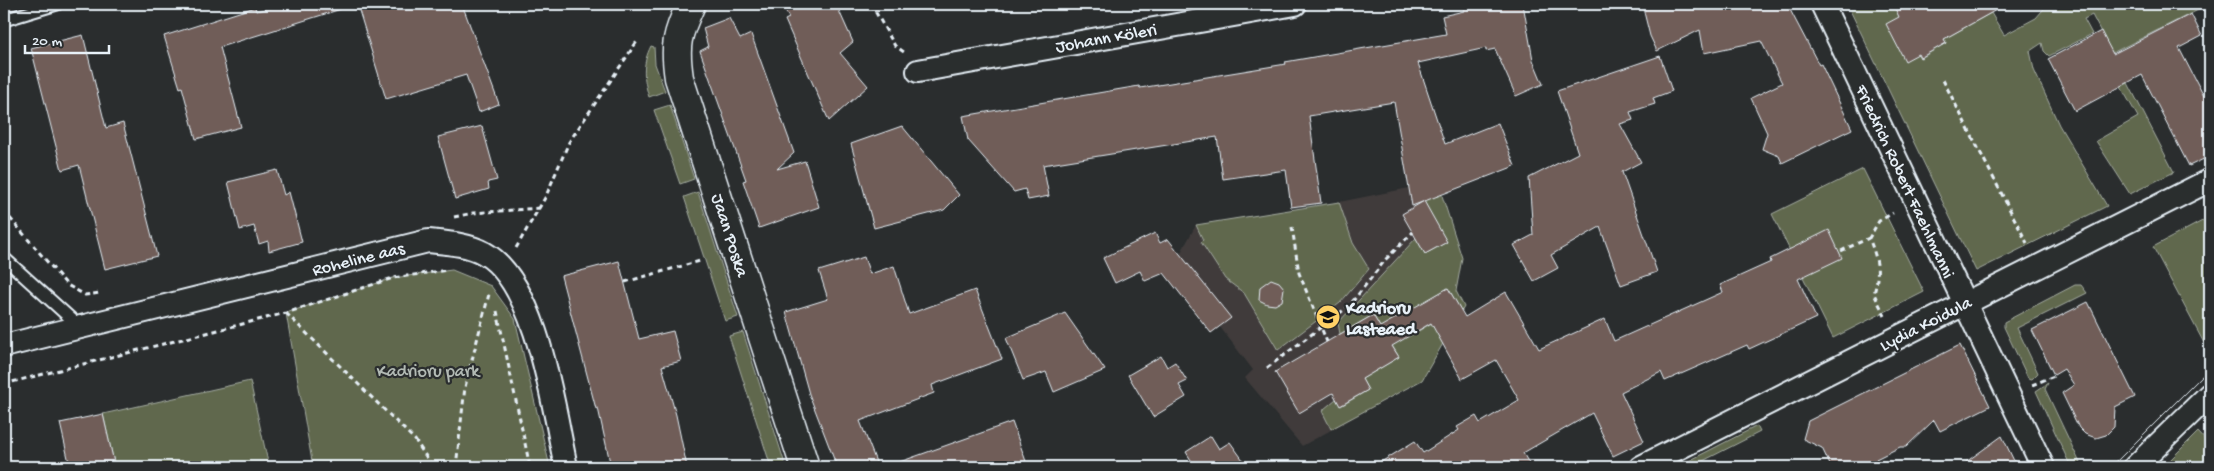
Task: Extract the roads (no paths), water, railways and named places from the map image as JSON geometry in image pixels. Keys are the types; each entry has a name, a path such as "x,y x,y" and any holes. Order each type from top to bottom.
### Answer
{"street":[{"name":"Jaan Poska","path":"691,4 677,42 675,54 679,78 805,467"},
{"name":"Johann Köleri","path":"918,71 1294,4"},
{"name":"Friedrich Robert Faehlmanni","path":"1822,4 2043,467"},
{"name":"Lydia Koidula","path":"1641,467 2210,180"},
{"name":"Roheline aas","path":"4,346 428,241 460,245 484,253 503,270 516,287 538,340 566,467"},
{"path":"2136,467 2210,394"}],"lane":[{"path":"4,20 57,4"},
{"path":"4,258 79,326"}],"tram line":[{"path":"2111,467 2210,368"}],"place":[{"name":"Kadrioru Lasteaed","path":"1328,317"}],"park label":[{"name":"Kadrioru park","path":"428,370"}]}
